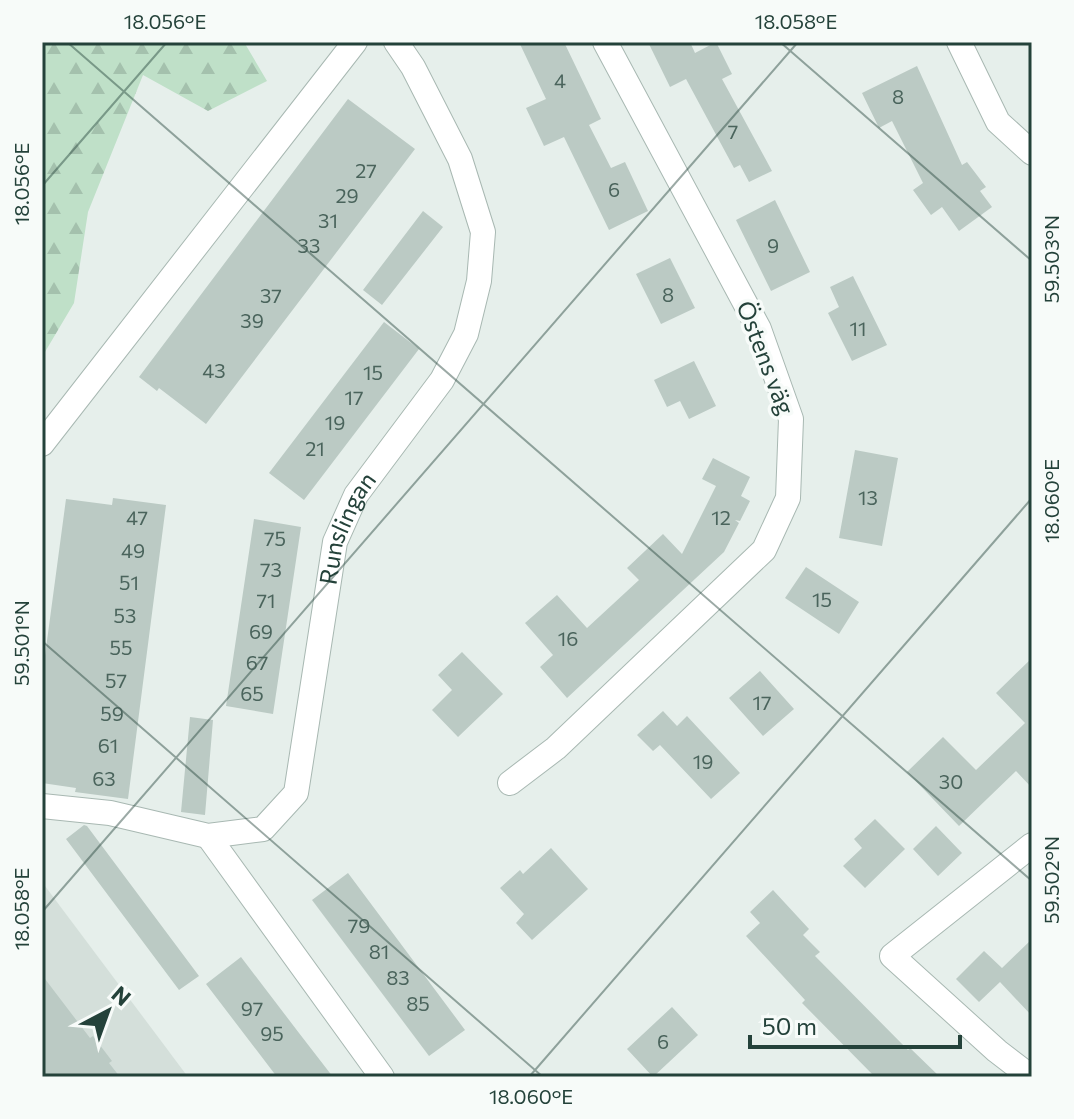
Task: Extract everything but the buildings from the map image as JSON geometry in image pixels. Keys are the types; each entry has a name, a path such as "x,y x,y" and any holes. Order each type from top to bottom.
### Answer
{"street":[{"path":"42,444 355,42"},
{"name":"Runslingan","path":"42,806 110,813 208,836 263,829 296,793 335,542 356,495 442,380 466,334 479,281 483,232 460,159 413,67 396,42"},
{"name":"Östens väg","path":"510,783 556,748 764,550 788,498 791,419 759,329 605,42"},
{"path":"959,42 998,122 1032,153"},
{"path":"208,836 382,1077"},
{"path":"1031,1077 997,1051 892,956 1032,845"}],"shaded area":[{"path":"42,882 188,1077 42,1077"}],"green space":[{"path":"42,42 244,42 267,81 208,111 143,75 88,212 74,303 42,357"}]}
